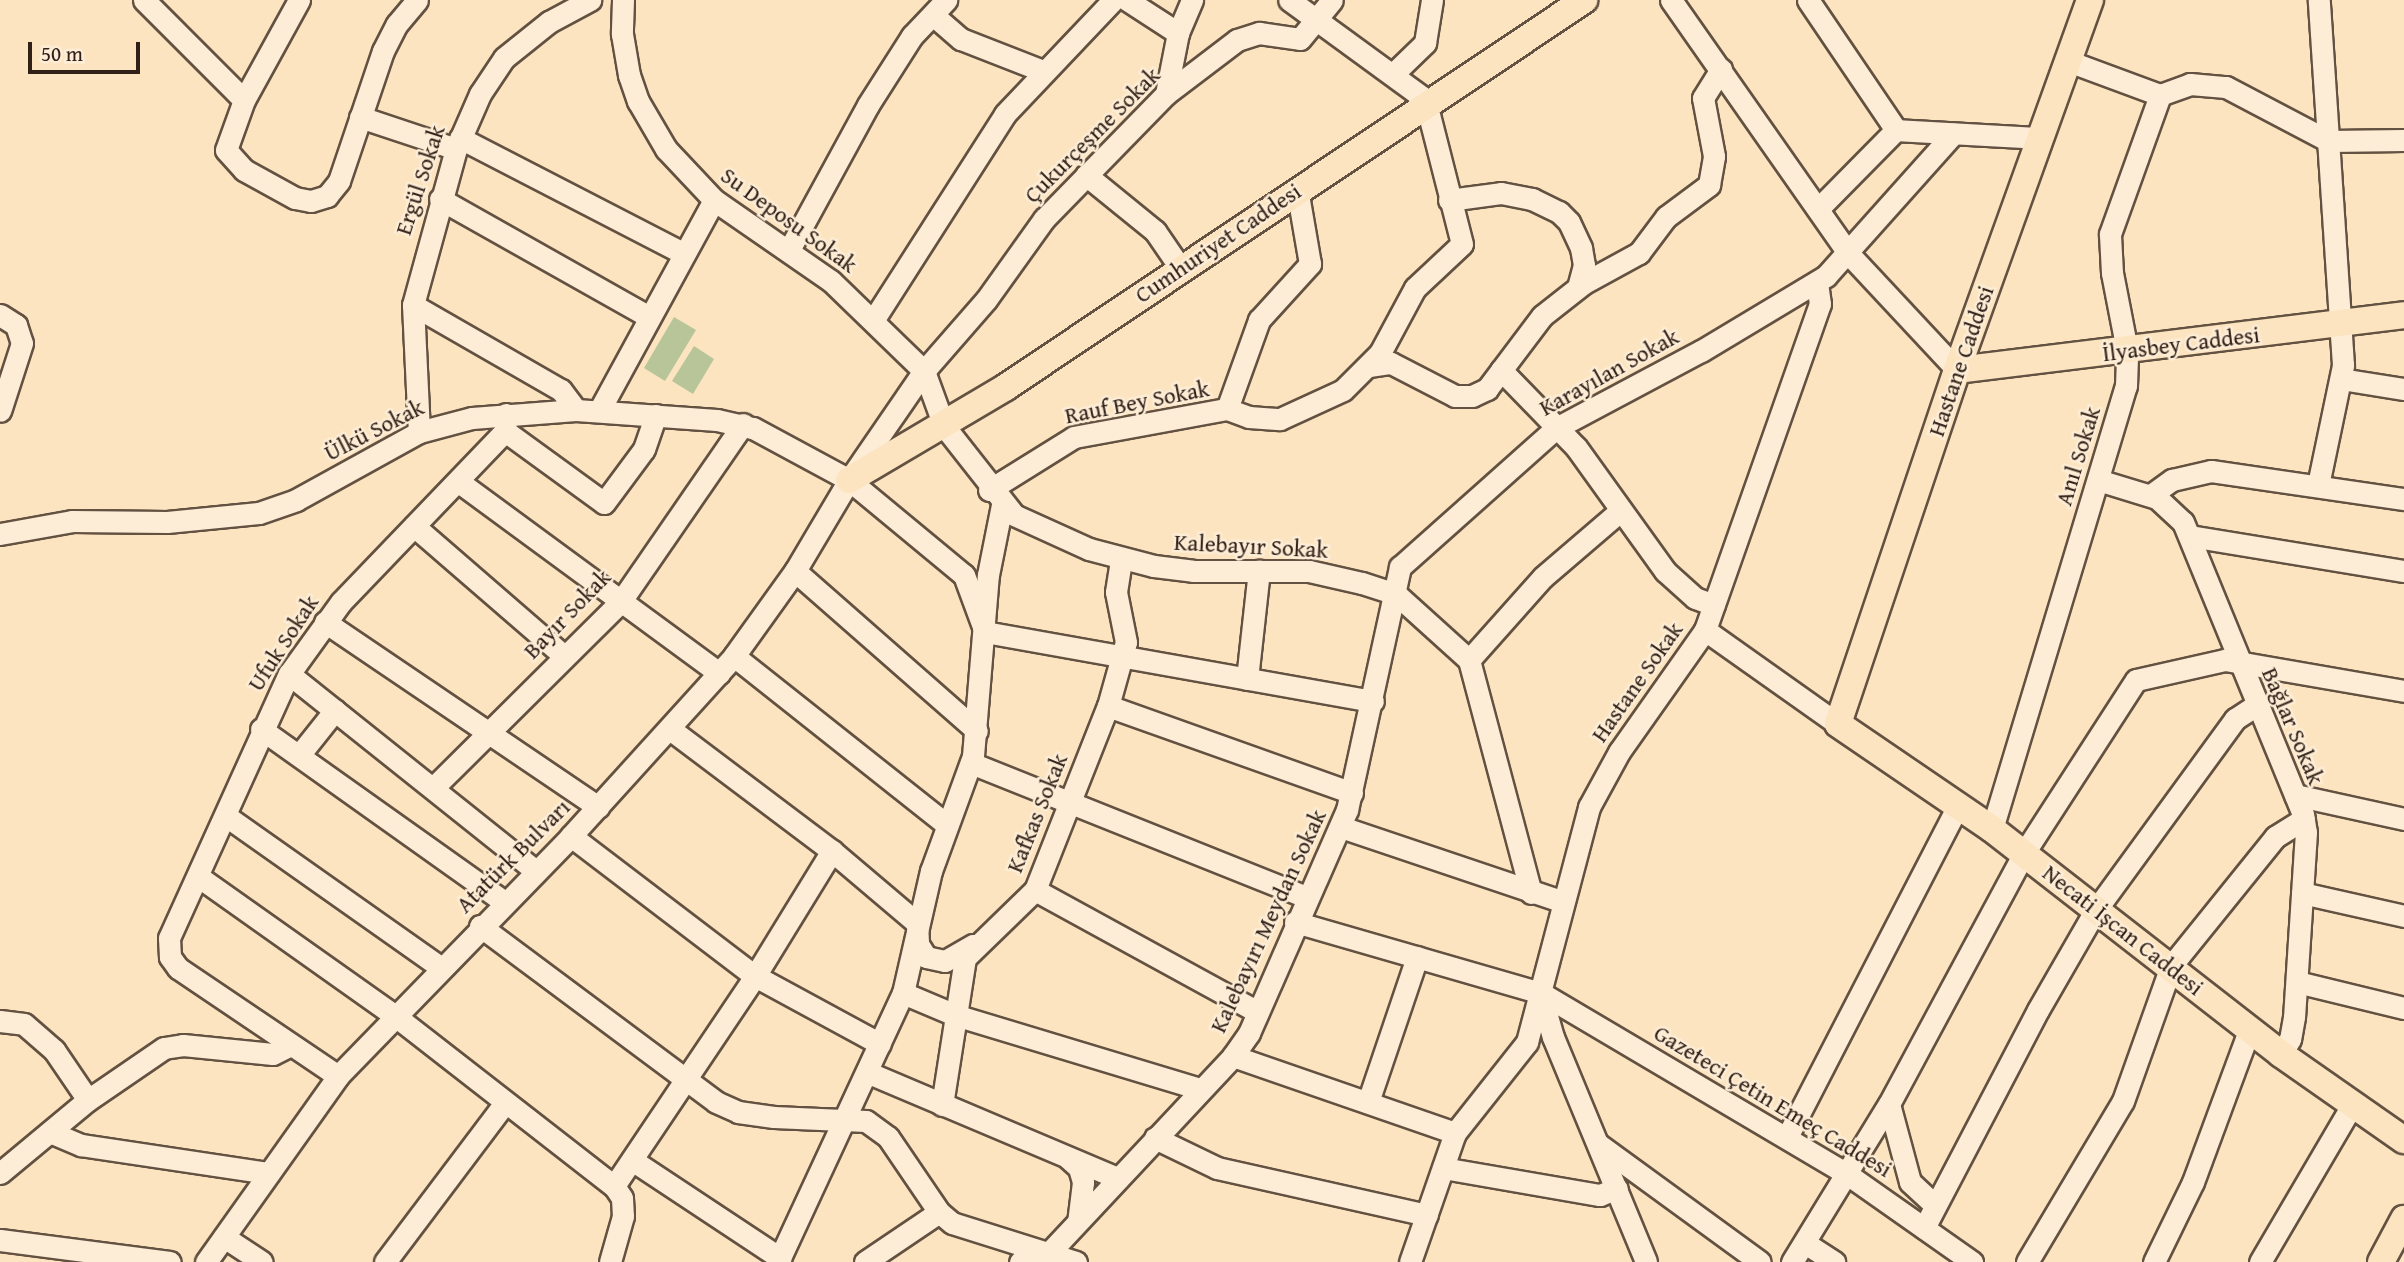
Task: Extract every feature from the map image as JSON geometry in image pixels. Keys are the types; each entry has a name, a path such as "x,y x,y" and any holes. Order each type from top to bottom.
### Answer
{"main road":[{"name":"Cumhuriyet Caddesi","path":"849,480 944,426 1584,0"},
{"name":"Hastane Caddesi","path":"2037,138 2083,0"},
{"name":"Hastane Caddesi","path":"1834,721 1953,366 2090,0"},
{"name":"İlyasbey Caddesi","path":"1953,366 2341,326 2404,315"},
{"name":"Necati İşcan Caddesi","path":"1834,721 1992,829 2281,1054 2404,1140"},
{"path":"2381,1262 2402,1225"}],"street":[{"path":"145,0 244,100"},
{"path":"299,0 244,100 226,145 229,156 303,201 322,198 336,187 383,51 397,24 418,0"},
{"name":"Ergül Sokak","path":"419,432 413,305 440,199 458,144 480,94 504,58 548,22 590,0"},
{"name":"Su Deposu Sokak","path":"623,0 624,56 638,101 666,149 714,200 789,250 874,319 924,371 944,426"},
{"path":"874,319 995,130 1042,71 1113,0"},
{"path":"1127,0 1178,33"},
{"path":"1166,94 1178,33 1192,0"},
{"path":"1227,409 1260,419 1287,418 1343,390 1369,366 1403,316 1415,288 1462,244 1449,200 1428,105 1393,74 1316,22 1289,0"},
{"name":"Çukurçeşme Sokak","path":"849,480 924,371 986,300 1044,219 1166,94 1242,37 1259,33 1296,41 1316,22 1332,0"},
{"path":"1393,74 1425,43 1433,0"},
{"path":"1671,0 1848,253 1953,366"},
{"path":"1808,0 1896,130"},
{"path":"2318,485 2342,379 2341,326 2319,0"},
{"path":"789,250 868,105 912,36 939,7 961,39 1042,71"},
{"path":"2068,61 2160,95 2190,83 2226,87 2329,141 2404,140"},
{"path":"1369,366 1391,363 1441,391 1460,396 1484,391 1534,324 1578,287 1592,270 1639,253 1666,218 1709,185 1714,156 1703,98 1721,69"},
{"name":"Anıl Sokak","path":"1992,829 2126,386 2126,350 2112,273 2110,234 2160,95"},
{"path":"360,117 458,144 683,253"},
{"path":"1818,209 1896,130 2037,138"},
{"name":"Karayılan Sokak","path":"1396,594 1400,567 1556,428 1817,283 1848,253 1953,134"},
{"path":"1086,175 1155,231 1181,269"},
{"name":"Rauf Bey Sokak","path":"996,497 1074,437 1227,409 1259,320 1309,268 1310,248 1297,189"},
{"path":"1449,200 1501,192 1550,206 1569,222 1592,270"},
{"path":"440,199 648,316"},
{"path":"599,411 648,316 714,200"},
{"name":"Hastane Sokak","path":"1524,1049 1541,993 1561,901 1583,822 1602,781 1705,630 1820,304 1817,283"},
{"path":"413,305 561,390 576,410"},
{"path":"0,315 22,333 0,411"},
{"path":"1501,370 1594,469 1620,511 1674,582 1695,597 1714,605"},
{"path":"2342,379 2404,389"},
{"name":"Ülkü Sokak","path":"0,534 72,521 167,522 259,513 296,500 419,432 453,421 505,423 576,410 656,415 743,424 849,480 943,556 968,580 985,632"},
{"path":"505,423 604,503 644,449 656,415"},
{"name":"Ufuk Sokak","path":"291,1045 178,968 168,944 226,816 261,729 289,674 325,622 459,482 505,423"},
{"name":"Bayır Sokak","path":"433,788 621,601 743,424"},
{"name":"Kalebayır Sokak","path":"944,426 996,497 1029,525 1121,559 1174,569 1309,571 1396,594"},
{"path":"2151,495 2172,480 2211,471 2404,499"},
{"name":"Atatürk Bulvarı","path":"206,1262 338,1076 440,967 571,836 734,656 795,571 849,480"},
{"name":"Bağlar Sokak","path":"2098,480 2151,495 2174,509 2190,536 2255,706 2304,820 2292,1036 2281,1054"},
{"path":"459,482 719,673"},
{"path":"632,1160 779,1260 869,1073 903,993 923,960 917,923 947,825 971,763 977,731 996,497"},
{"path":"1469,660 1543,577 1620,511"},
{"path":"414,526 565,656"},
{"path":"2190,536 2404,571"},
{"path":"943,556 971,563 985,558 993,547"},
{"name":"Kafkas Sokak","path":"942,1105 962,966 973,945 1035,890 1108,706 1123,656 1126,635 1115,584 1121,559"},
{"path":"795,571 977,731"},
{"path":"1247,679 1259,571"},
{"path":"1396,594 1469,660 1531,893"},
{"name":"Kalebayırı Meydan Sokak","path":"1048,1254 1233,1056 1258,1012 1306,897 1341,827 1352,793 1396,594"},
{"path":"325,622 598,807"},
{"path":"1705,630 1834,721"},
{"path":"985,632 1373,701"},
{"path":"734,656 947,825"},
{"path":"1792,1262 1889,1104 2024,853 2136,680 2222,660 2404,691"},
{"path":"289,674 536,872"},
{"path":"1108,706 1352,793"},
{"path":"1924,1228 2095,911 2235,719 2255,706"},
{"path":"300,754 335,710"},
{"path":"261,729 300,754 504,902"},
{"path":"670,729 832,851 917,923"},
{"path":"971,763 1070,806 1306,897"},
{"path":"2295,796 2404,819"},
{"path":"1787,1137 1958,806"},
{"path":"226,816 440,967"},
{"path":"2027,1262 2123,1101 2171,967 2275,836 2304,820"},
{"path":"1341,827 1561,901"},
{"path":"571,836 755,976 880,1044"},
{"path":"614,1186 755,976 832,851"},
{"path":"199,877 394,1015 504,1104 614,1186 622,1198 623,1216 610,1262"},
{"path":"1035,890 1258,1012"},
{"path":"2302,893 2404,916"},
{"name":"Gazeteci Çetin Emeç Caddesi","path":"1295,922 1541,993 1847,1174 1972,1262"},
{"path":"480,926 685,1083 738,1112 793,1118 847,1117 866,1121 888,1137 939,1212 959,1226 1076,1262"},
{"path":"923,960 950,960 973,945"},
{"path":"1368,1102 1416,957"},
{"path":"923,960 955,980 955,1015"},
{"path":"2297,982 2404,1008"},
{"path":"903,993 955,1015 1200,1089"},
{"path":"1541,993 1557,1046 1646,1262"},
{"path":"0,1021 24,1024 54,1051 88,1100"},
{"path":"2154,1262 2193,1182 2249,1028"},
{"path":"1410,1262 1455,1133 1524,1049 1542,1040 1557,1046"},
{"path":"0,1173 88,1100 171,1045 272,1054 291,1045 338,1076"},
{"path":"1233,1056 1455,1133"},
{"path":"869,1073 1118,1178"},
{"path":"385,1262 504,1104"},
{"path":"1889,1104 1910,1182 1935,1205"},
{"path":"2260,1262 2353,1105"},
{"path":"50,1132 81,1145 269,1173"},
{"path":"1155,1138 1217,1168 1427,1214"},
{"path":"1598,1144 1760,1262"},
{"path":"1068,1158 1079,1168 1083,1182 1076,1223"},
{"path":"1443,1168 1600,1195 1617,1188"},
{"path":"865,1262 939,1212"},
{"path":"224,1237 262,1262"},
{"path":"0,1240 170,1262"},
{"path":"1805,1243 1834,1262"},
{"path":"1020,1262 1048,1254"}],"green space":[{"path":"674,317 696,330 665,381 644,368"},
{"path":"694,346 714,359 693,394 672,381"}]}
